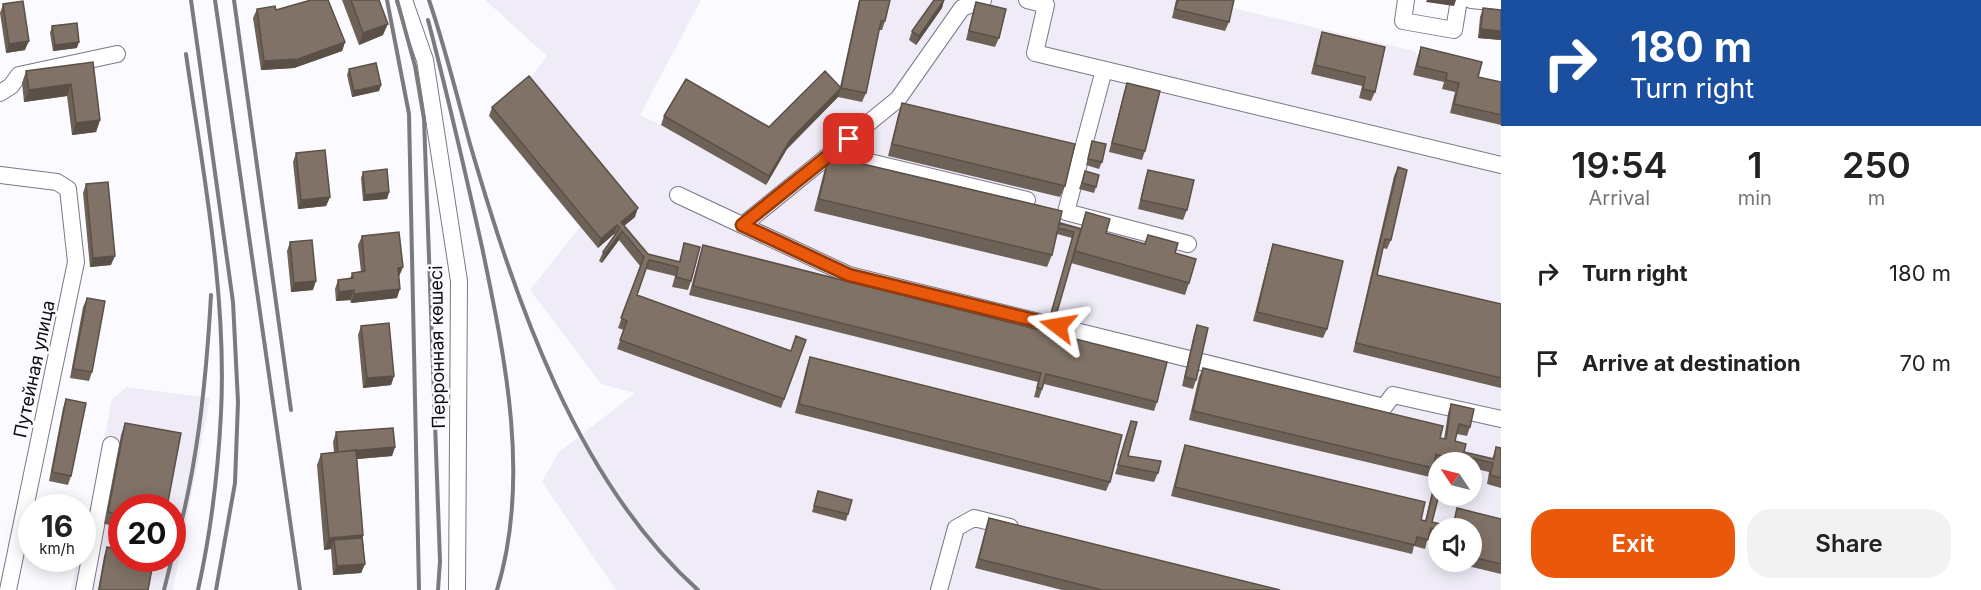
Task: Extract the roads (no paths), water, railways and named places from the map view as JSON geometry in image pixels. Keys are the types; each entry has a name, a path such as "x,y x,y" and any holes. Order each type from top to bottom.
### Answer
{"street":[{"name":"Перронная көшесі","path":"404,0 424,60 459,281 457,590"},
{"path":"742,225 898,99 962,8 983,0"},
{"path":"1027,0 1046,5 1035,53 1501,165"},
{"path":"1406,0 1403,21 1454,30 1459,0"},
{"path":"1471,0 1501,3"},
{"path":"0,93 11,86 19,75 117,54"},
{"path":"1104,69 1066,212 1188,244"},
{"path":"832,153 1027,200"},
{"name":"Путейная улица","path":"0,175 57,182 68,189 76,262 8,590"},
{"path":"678,195 849,275 1384,407 1393,395 1501,419"},
{"path":"84,590 111,445"},
{"path":"939,590 956,528 975,518 1021,529"}],"railway":[{"path":"191,0 233,302 238,402 235,483 216,590"},
{"path":"215,0 300,590"},
{"path":"234,0 291,410"},
{"path":"387,0 409,114 419,589"},
{"path":"397,0 415,66 424,119 440,561 438,590"},
{"path":"429,0 507,263 529,324 555,384 584,441 617,496 655,546 698,590"},
{"path":"428,20 482,247 506,375 511,418 512,505 507,548 497,590"},
{"path":"186,54 212,234 222,368 216,480 198,590"},
{"path":"186,502 199,428 211,295"},
{"path":"164,590 168,572"}]}
